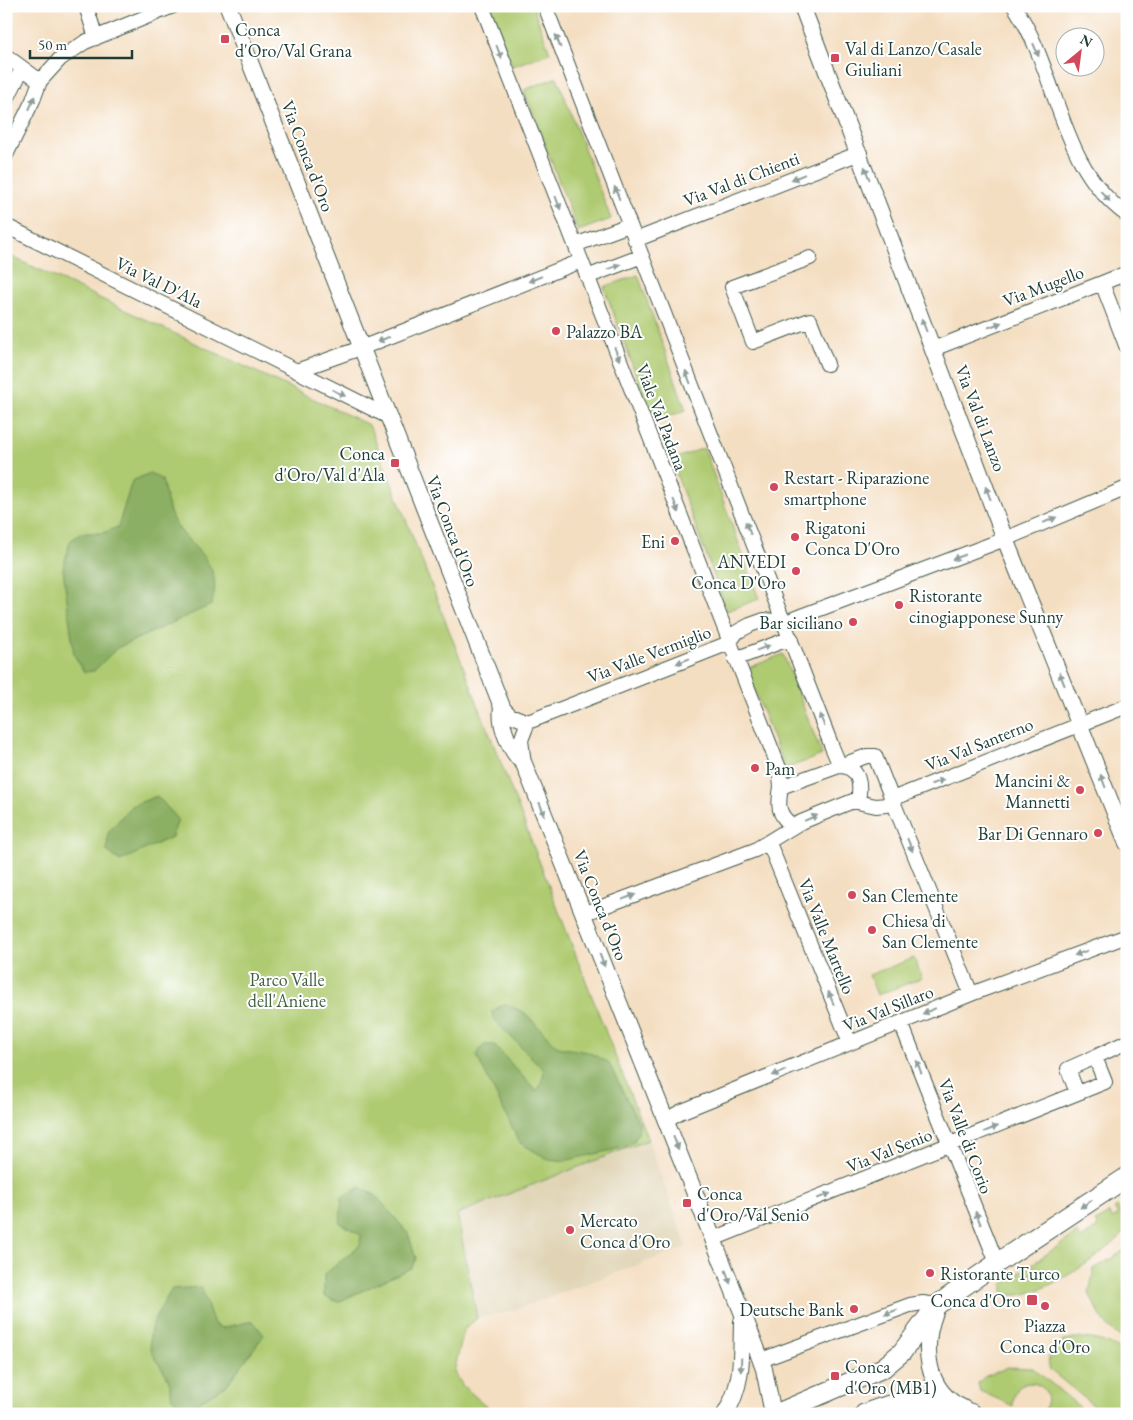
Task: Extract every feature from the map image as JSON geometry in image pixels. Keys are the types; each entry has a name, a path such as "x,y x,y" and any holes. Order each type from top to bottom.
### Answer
{"main road":[{"path":"774,1414 883,1368 902,1352 937,1306 997,1263 1127,1177"},
{"path":"864,1414 892,1404 920,1399 938,1402 974,1414"}],"street":[{"path":"86,6 96,38"},
{"path":"6,156 40,81 60,60 84,42 173,6"},
{"name":"Via Conca d'Oro","path":"228,6 502,707 501,718 504,730 516,757 524,764 761,1360 774,1414"},
{"name":"Viale Val Padana","path":"482,6 779,768 781,787 778,804 784,820 793,826"},
{"path":"544,6 786,622 840,766"},
{"name":"Via Val di Lanzo","path":"802,6 860,153 1005,539 1127,843"},
{"path":"1014,6 1037,51 1068,132 1085,169 1103,194 1127,214"},
{"path":"6,56 40,81"},
{"path":"6,101 22,69"},
{"name":"Via Val di Chienti","path":"635,240 860,153"},
{"path":"575,245 629,225"},
{"name":"Via Val D'Ala","path":"6,226 387,416"},
{"path":"587,278 642,256"},
{"path":"810,258 732,287 753,342 810,320 827,364"},
{"path":"296,371 361,348 580,261"},
{"path":"1102,283 1127,274"},
{"name":"Via Mugello","path":"933,349 1102,283 1127,348"},
{"name":"Via Valle Vermiglio","path":"528,722 729,643 737,632 750,624 764,620 786,622 1005,539 1127,488"},
{"path":"735,659 791,638"},
{"name":"Via Val Santerno","path":"858,801 881,807 888,804 892,799 1127,706"},
{"path":"502,707 510,715 528,722 521,740 524,764"},
{"path":"781,787 867,756 876,756 971,994"},
{"path":"583,914 769,843 793,826 858,801 860,783 857,774 848,767 840,766"},
{"name":"Via Valle Martello","path":"769,843 850,1043"},
{"name":"Via Val Sillaro","path":"666,1120 680,1112 971,994 1127,936"},
{"name":"Via Valle di Corio","path":"902,1023 949,1146 997,1263"},
{"path":"1077,1093 1068,1069 1127,1042"},
{"name":"Via Val Senio","path":"714,1239 1105,1082 1095,1057"},
{"path":"761,1360 910,1305 923,1303 937,1306 927,1340 930,1367 937,1383 948,1399 974,1414"},
{"path":"725,1414 735,1397 741,1375 742,1316"}],"shaded area":[{"name":"Mercato Conca d'Oro","path":"648,1140 687,1247 506,1313 477,1318 457,1214"}],"green space":[{"path":"490,6 533,6 550,53 512,66"},
{"path":"557,77 611,219 578,231 524,90"},
{"name":"Parco Valle dell'Aniene","path":"6,254 369,425 648,1140 457,1214 477,1318 464,1330 454,1372 463,1386 496,1414 6,1414"},
{"path":"638,275 686,410 653,422 604,287"},
{"path":"704,448 759,599 727,611 671,460"},
{"path":"150,473 162,480 173,520 200,552 211,569 214,591 211,605 117,648 94,671 84,672 74,655 63,569 70,541 81,533 103,533 118,527 132,481"},
{"path":"783,654 822,755 785,769 746,669"},
{"path":"157,796 178,819 172,837 120,861 107,851 108,833 131,806"},
{"path":"914,958 922,978 877,995 869,975"},
{"path":"505,1004 525,1013 558,1047 588,1052 608,1062 639,1123 638,1134 634,1141 625,1147 564,1161 548,1159 520,1143 476,1055 484,1045 494,1045 536,1091 542,1084 544,1070 494,1020 492,1011"},
{"path":"360,1187 375,1195 408,1233 416,1259 411,1268 338,1302 324,1296 324,1275 360,1245 361,1235 340,1223 342,1197"},
{"path":"1117,1207 1126,1220 1125,1232 1103,1252 1067,1276 1048,1285 1015,1295 1003,1292 1003,1284 1077,1233 1081,1239 1098,1227 1095,1222 1107,1216 1108,1212 1113,1219 1118,1215 1114,1209"},
{"path":"1127,1249 1127,1338 1121,1337 1109,1327 1099,1313 1089,1293 1094,1269"},
{"path":"201,1287 214,1324 221,1328 253,1321 264,1335 226,1386 184,1410 172,1398 168,1379 154,1356 151,1347 151,1330 158,1313 172,1289"},
{"path":"1073,1338 1105,1342 1124,1355 1128,1374 1127,1414 1104,1414 1050,1370 1050,1353 1057,1345"},
{"path":"1008,1367 1033,1368 1088,1414 1041,1414 1047,1404 1047,1395 1043,1388 1036,1384 1028,1383 1020,1386 1015,1394 1013,1406 980,1391 978,1383 984,1377"}],"place":[{"name":"Conca d'Oro/Val Grana","path":"225,39"},
{"name":"Val di Lanzo/Casale Giuliani","path":"835,58"},
{"name":"Palazzo BA","path":"556,331"},
{"name":"Conca d'Oro/Val d'Ala","path":"395,463"},
{"name":"Restart - Riparazione smartphone","path":"774,487"},
{"name":"Rigatoni Conca D'Oro","path":"795,537"},
{"name":"Eni","path":"675,541"},
{"name":"ANVEDI Conca D'Oro","path":"796,571"},
{"name":"Ristorante cinogiapponese Sunny","path":"899,605"},
{"name":"Bar siciliano","path":"853,622"},
{"name":"Pam","path":"755,768"},
{"name":"Mancini & Mannetti","path":"1080,790"},
{"name":"Bar Di Gennaro","path":"1098,833"},
{"name":"San Clemente","path":"852,895"},
{"name":"Chiesa di San Clemente","path":"872,930"},
{"name":"Conca d'Oro/Val Senio","path":"687,1203"},
{"name":"Mercato Conca d'Oro","path":"570,1230"},
{"name":"Ristorante Turco","path":"930,1273"},
{"name":"Conca d'Oro","path":"1032,1300"},
{"name":"Piazza Conca d'Oro","path":"1045,1306"},
{"name":"Deutsche Bank","path":"854,1309"},
{"name":"Conca d'Oro (MB1)","path":"835,1376"}]}
